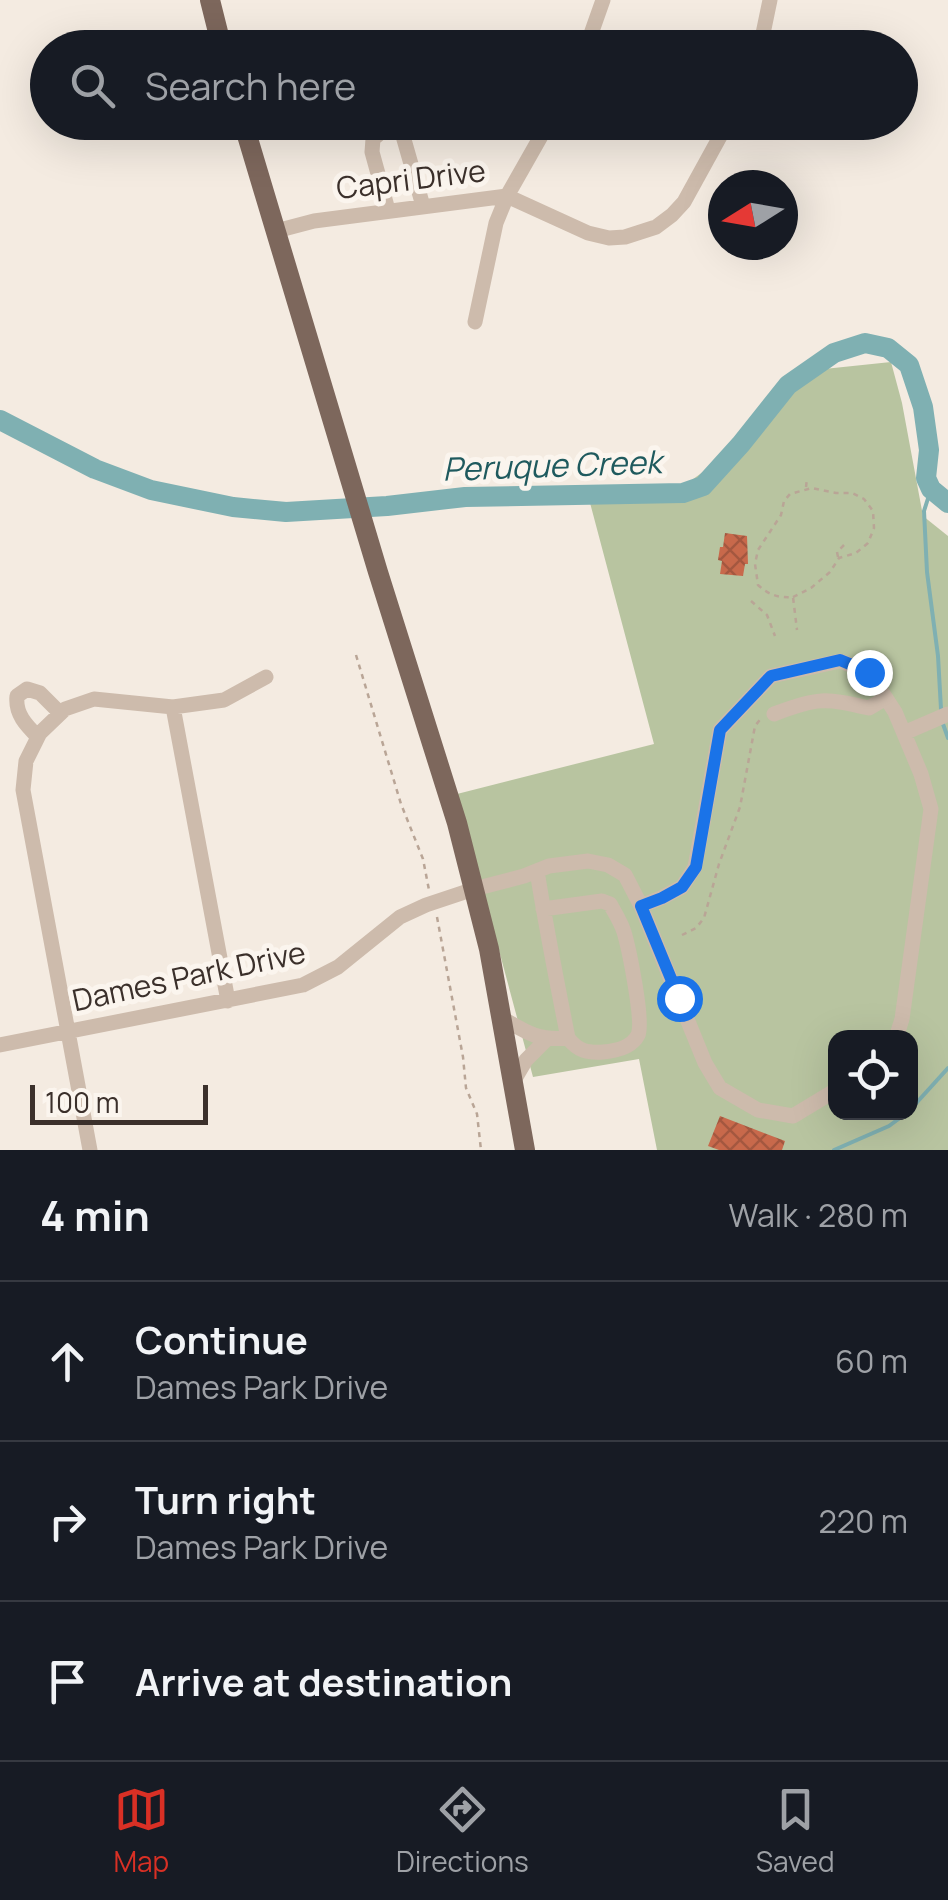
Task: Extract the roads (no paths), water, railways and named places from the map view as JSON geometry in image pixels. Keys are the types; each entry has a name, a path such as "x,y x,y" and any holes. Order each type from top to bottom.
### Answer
{"main road":[{"path":"210,0 218,30"},
{"path":"249,140 457,823 502,1018 524,1150"}],"street":[{"path":"592,30 603,0"},
{"path":"764,30 770,0"},
{"path":"373,140 372,152 388,210"},
{"path":"404,140 423,206"},
{"path":"475,322 490,249 507,196 539,140"},
{"name":"Capri Drive","path":"276,231 314,220 507,196 588,233 624,237 656,227 684,202 718,140"},
{"path":"641,906 682,887 696,867 720,730 771,676 840,660 869,672 911,730 931,808 899,1030"},
{"path":"90,1150 23,790 26,760 38,737 64,708 94,699 173,707 224,700 266,677"},
{"path":"38,737 24,724 17,696 27,689 40,694 60,714"},
{"path":"774,714 820,699 869,708 886,698"},
{"path":"173,707 228,1000"},
{"path":"911,730 948,714"},
{"name":"Dames Park Drive","path":"0,1045 304,985 338,967 400,917 426,905 549,866 588,861 608,864 624,875 641,906 705,1063 720,1088 758,1110 794,1116 828,1095"},
{"path":"537,871 543,909 568,1038 586,1052 622,1048 633,1042 640,1026 626,940 610,904 602,901 543,909"},
{"path":"502,1018 536,1037 568,1038"},
{"path":"513,1082 526,1060 546,1040"}],"waterway":[{"name":"Peruque Creek","path":"0,420 95,469 151,490 233,507 286,512 465,497 683,493 703,486 788,385 834,353 865,343 888,348 909,365 923,407 929,450 926,478 931,489 948,503"},
{"path":"931,489 924,511 941,709"},
{"path":"943,724 948,738"},
{"path":"918,1101 948,1068"},
{"path":"834,1150 897,1120"}]}
